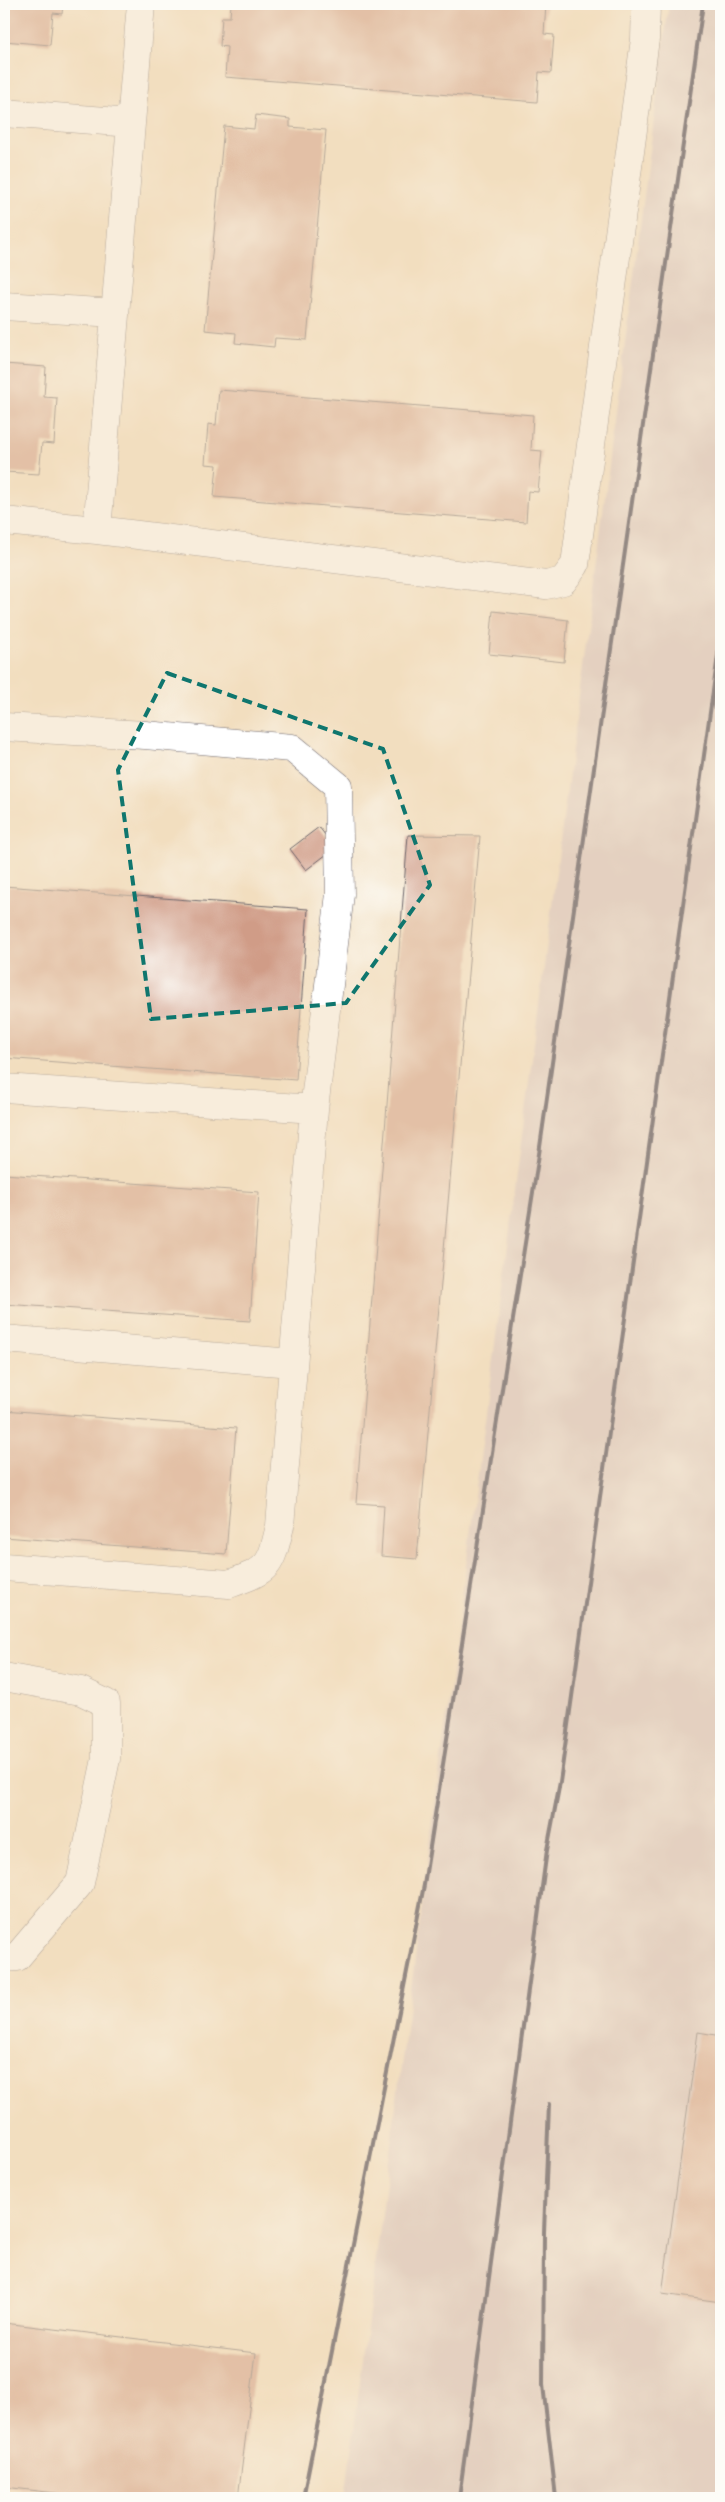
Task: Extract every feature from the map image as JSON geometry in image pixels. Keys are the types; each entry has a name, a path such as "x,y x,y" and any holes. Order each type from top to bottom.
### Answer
{"lane":[{"path":"97,530 141,4"},
{"path":"4,521 97,530 546,585 563,581 575,565 645,39 646,4"},
{"path":"4,113 131,123"},
{"path":"4,306 116,313"},
{"path":"4,727 145,735 292,748 338,786 340,894 314,1109 280,1526 272,1556 259,1573 229,1584 4,1567"},
{"path":"4,1088 314,1109"},
{"path":"4,1339 292,1363"},
{"path":"4,1677 82,1691 106,1703 106,1759 80,1883 17,1957 4,1958"}],"highlighted area":[{"path":"167,673 383,749 430,885 346,1003 151,1019 118,770"}],"shaded area":[{"path":"669,4 721,4 721,2498 345,2498"}],"building":[{"path":"4,4 63,4 62,14 53,13 50,45 4,41"},
{"path":"231,4 546,4 544,34 554,35 551,73 539,72 537,102 225,77 227,47 220,46 222,17 230,17"},
{"path":"256,115 290,119 290,127 326,130 307,340 275,338 274,347 235,343 236,333 205,330 224,126 254,129"},
{"path":"4,364 46,367 44,397 57,398 54,444 42,443 39,474 4,472"},
{"path":"219,390 533,415 531,450 542,451 538,492 528,491 526,522 214,497 217,465 205,464 208,424 216,425"},
{"path":"493,611 568,620 564,662 489,654"},
{"path":"319,827 335,848 306,870 290,849"},
{"path":"408,835 480,836 417,1559 381,1556 384,1505 356,1503"},
{"path":"4,886 308,909 296,1080 4,1058"},
{"path":"4,1174 259,1192 250,1321 4,1304"},
{"path":"4,1410 236,1428 226,1554 4,1537"},
{"path":"698,2032 721,2036 721,2302 662,2294"},
{"path":"4,2323 256,2353 238,2498 99,2498 4,2487"}],"railway":[{"path":"303,2498 424,1885 539,1154 703,4"},
{"path":"459,2498 547,1850 560,1782 721,634"},
{"path":"549,2104 544,2232 543,2385 556,2498"}]}
